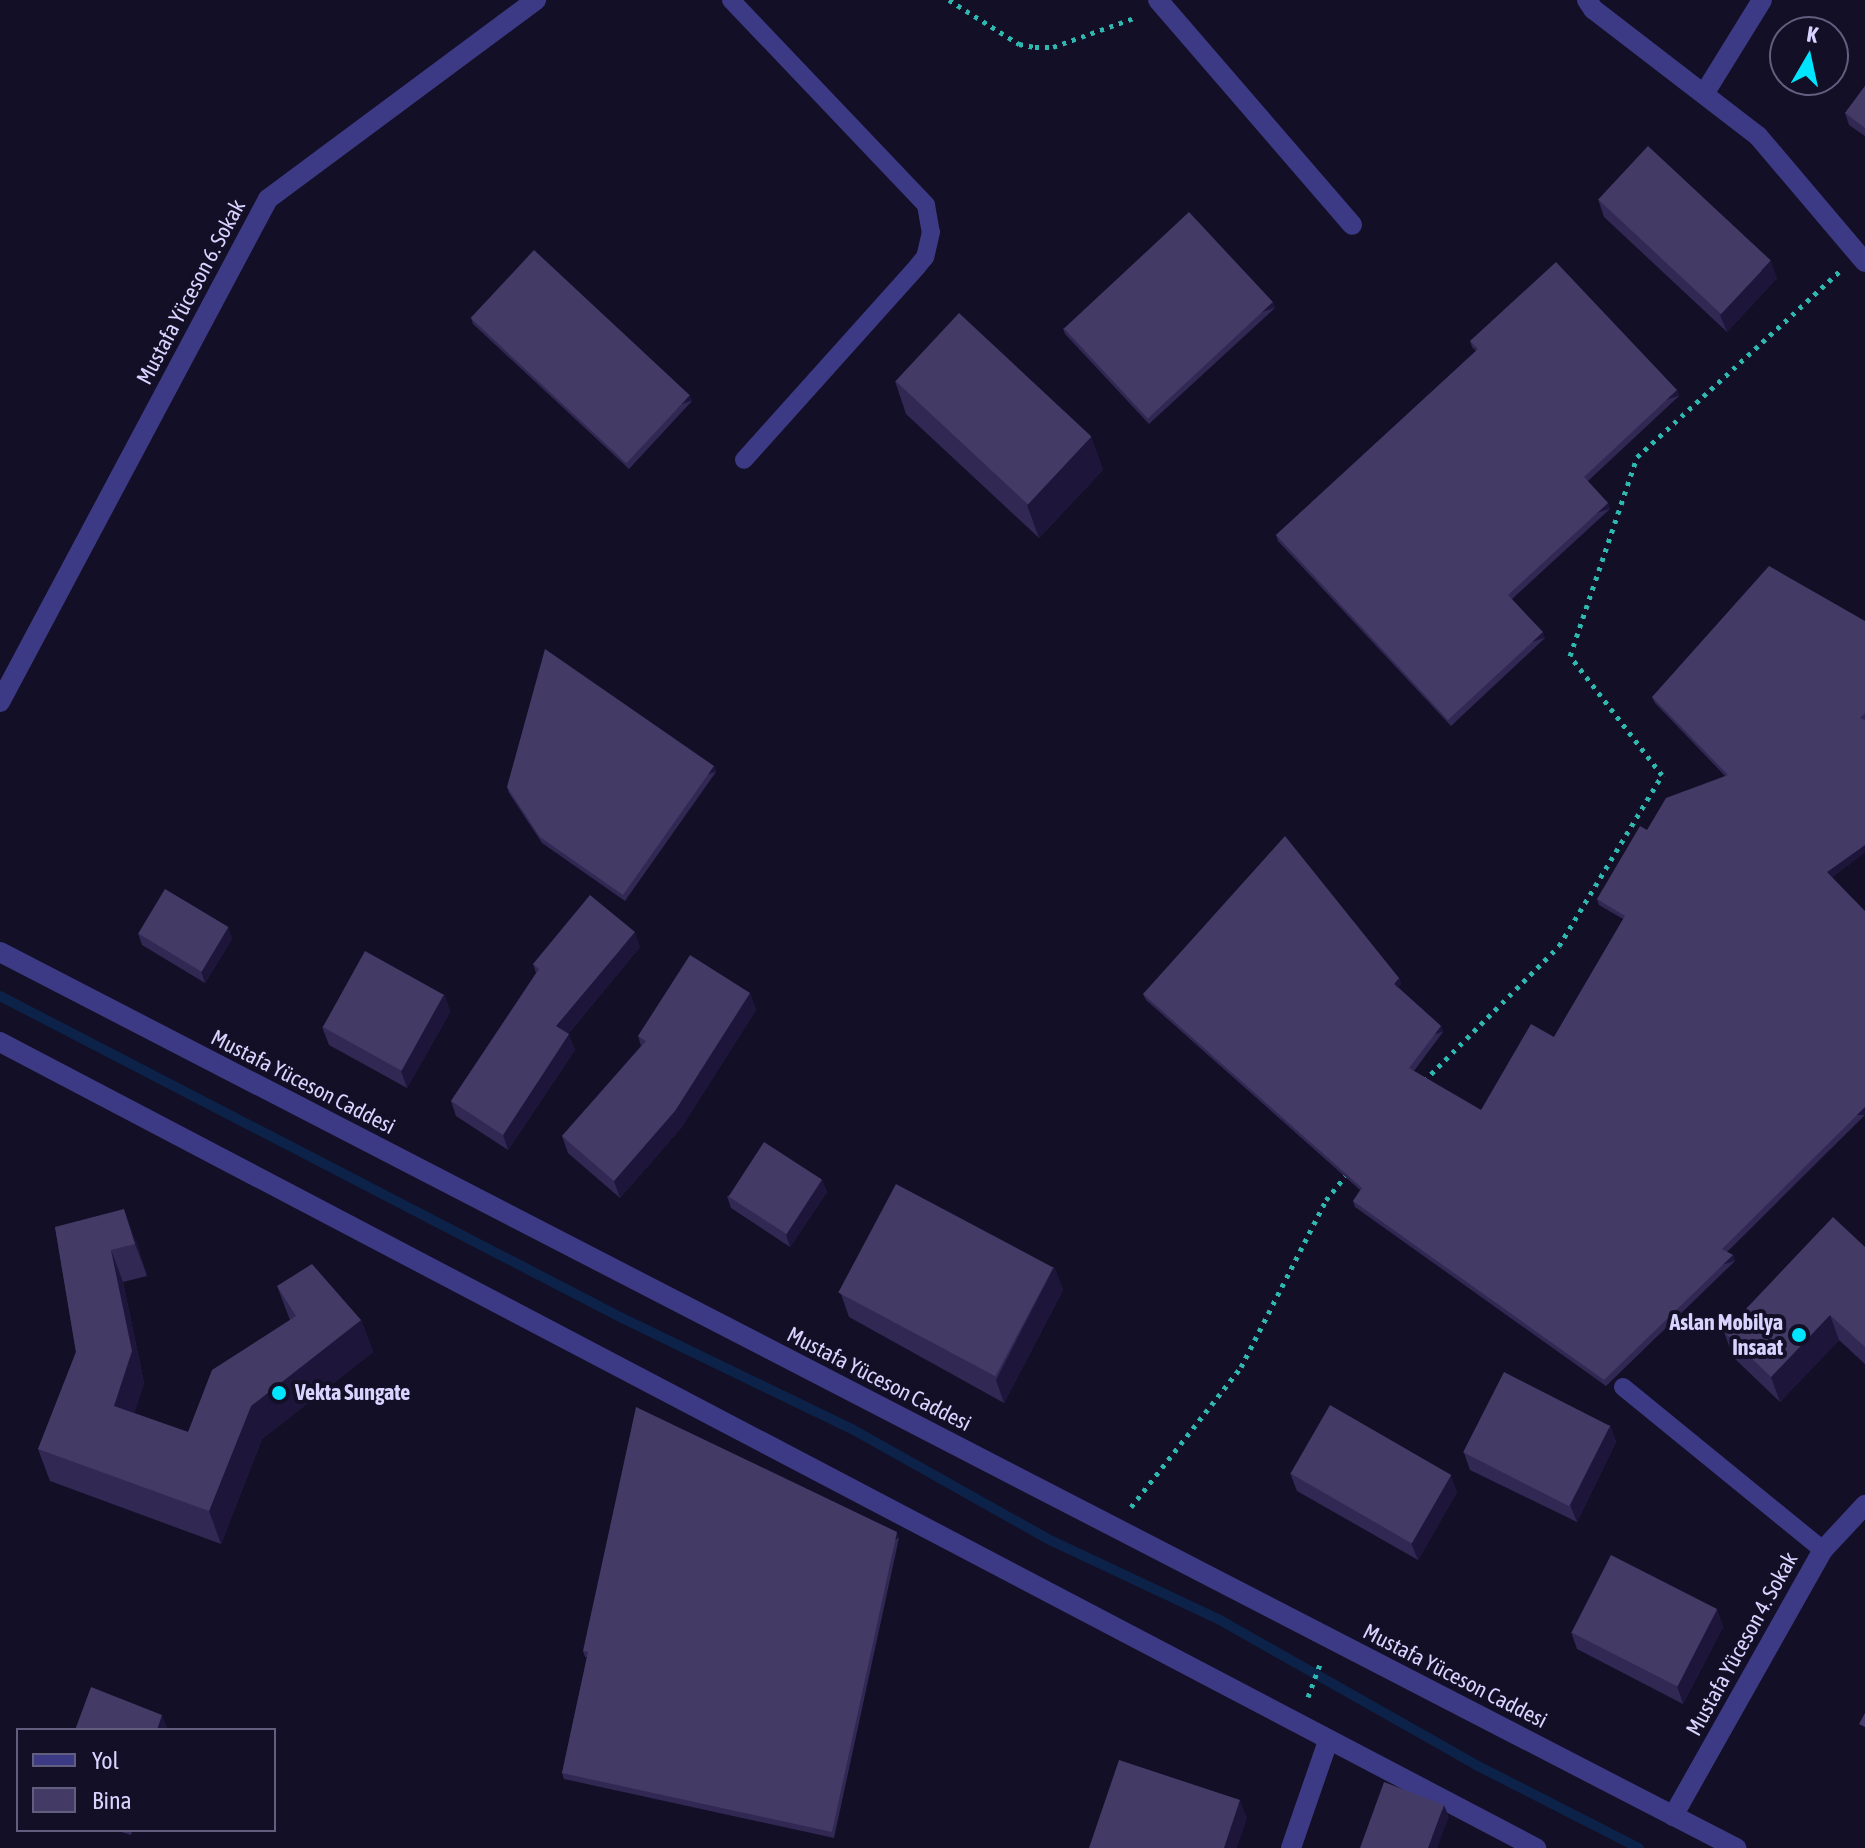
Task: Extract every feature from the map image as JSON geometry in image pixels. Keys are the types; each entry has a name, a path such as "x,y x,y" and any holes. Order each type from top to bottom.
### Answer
{"street":[{"name":"Mustafa Yüceson 6. Sokak","path":"0,702 268,199 536,0"},
{"path":"1587,0 1593,9 1758,136 1862,258"},
{"path":"1704,94 1762,0"},
{"path":"1161,4 1352,225"},
{"name":"Mustafa Yüceson Caddesi","path":"0,952 1736,1848"},
{"path":"0,1042 1536,1848"},
{"name":"Mustafa Yüceson 4. Sokak","path":"1673,1816 1823,1550 1865,1505"},
{"path":"1291,1848 1328,1741"}],"lane":[{"path":"731,0 926,205 931,232 925,257 917,267 744,460"},
{"path":"1623,1387 1823,1550"}],"path":[{"path":"949,0 1019,44 1035,47 1053,47 1161,4"},
{"path":"1417,1089 1559,946 1662,775 1570,656 1637,457 1862,258"},
{"path":"1116,1528 1241,1367 1326,1200 1356,1163"},
{"path":"1309,1695 1323,1655"}],"building":[{"path":"1865,86 1865,128 1845,113"},
{"path":"1648,146 1771,261 1721,314 1598,199"},
{"path":"1189,212 1273,302 1148,419 1064,329"},
{"path":"534,250 690,395 626,463 471,318"},
{"path":"1556,262 1677,390 1584,477 1608,503 1508,595 1543,632 1448,720 1276,535 1478,349 1470,341"},
{"path":"959,313 1091,436 1028,504 896,381"},
{"path":"1769,566 1865,621 1865,713 1860,718 1865,720 1865,845 1827,872 1865,911 1865,1107 1722,1249 1733,1255 1604,1380 1353,1201 1362,1188 1143,994 1285,836 1399,978 1394,984 1441,1026 1409,1068 1481,1110 1531,1024 1554,1037 1625,916 1597,899 1640,826 1647,830 1666,798 1728,775 1652,697"},
{"path":"545,649 714,766 623,895 540,837 507,787"},
{"path":"165,889 228,927 202,972 138,934"},
{"path":"590,895 635,932 556,1026 569,1034 503,1135 451,1101 539,969 533,964"},
{"path":"365,951 444,995 402,1071 323,1027"},
{"path":"690,955 750,993 675,1111 614,1181 562,1136 646,1041 638,1036"},
{"path":"764,1142 822,1180 786,1234 729,1197"},
{"path":"896,1184 1053,1268 995,1376 838,1293"},
{"path":"124,1209 135,1244 111,1250 132,1351 114,1406 188,1432 212,1370 296,1316 277,1286 312,1264 361,1320 251,1406 209,1511 38,1449 76,1352 55,1227"},
{"name":"Aslan Mobilya Insaat","path":"1833,1217 1865,1247 1865,1347 1830,1315 1771,1377 1724,1332"},
{"path":"1504,1372 1610,1426 1569,1506 1463,1452"},
{"path":"1330,1405 1451,1475 1412,1543 1290,1473"},
{"path":"636,1407 897,1532 832,1832 562,1773 588,1652 583,1651"},
{"path":"1611,1555 1717,1609 1678,1687 1572,1633"},
{"path":"91,1687 162,1715 158,1728 76,1728"},
{"path":"1865,1713 1865,1727 1859,1724"},
{"path":"1119,1760 1240,1800 1224,1848 1089,1848"},
{"path":"1384,1782 1444,1805 1428,1848 1360,1848"}],"waterway":[{"path":"0,996 620,1317 852,1429 1050,1540 1220,1620 1476,1765 1639,1848"}],"place":[{"name":"Aslan Mobilya Insaat","path":"1799,1335"},
{"name":"Vekta Sungate","path":"279,1393"}]}
